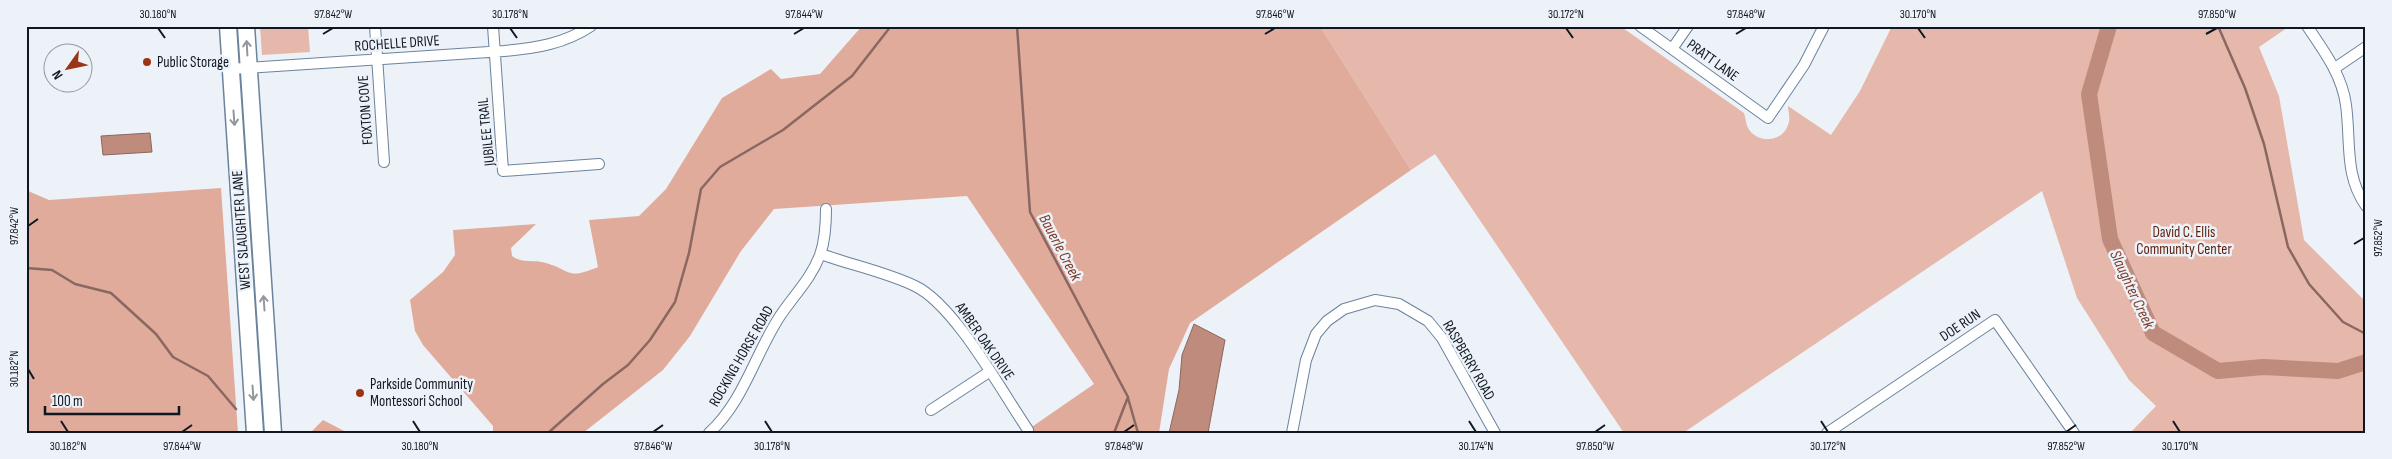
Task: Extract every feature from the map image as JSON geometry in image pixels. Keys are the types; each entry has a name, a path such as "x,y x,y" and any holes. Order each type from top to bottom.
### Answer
{"main road":[{"name":"WEST SLAUGHTER LANE","path":"228,26 255,433"},
{"name":"WEST SLAUGHTER LANE","path":"246,26 273,433"},
{"path":"250,354 268,352"}],"street":[{"name":"FOXTON COVE","path":"374,26 384,162"},
{"name":"JUBILEE TRAIL","path":"493,26 503,171 600,164"},
{"name":"ROCHELLE DRIVE","path":"230,70 495,52 547,46 568,39 591,26"},
{"name":"PRATT LANE","path":"1640,26 1768,118 1804,65 1824,26"},
{"path":"1672,49 1688,26"},
{"path":"2307,26 2335,68 2346,106 2348,151 2352,178 2366,206"},
{"path":"2335,68 2366,47"},
{"name":"ROCKING HORSE ROAD","path":"709,433 743,390 781,314 801,290 820,254 826,209"},
{"name":"AMBER OAK DRIVE","path":"820,254 915,286 932,296 953,318 1028,430"},
{"name":"RASPBERRY ROAD","path":"1292,433 1306,360 1316,334 1327,321 1344,309 1374,300 1399,304 1428,321 1442,338 1495,433"},
{"name":"DOE RUN","path":"1827,433 1995,320 2074,433"},
{"path":"931,410 989,372"}],"green space":[{"path":"260,26 308,26 310,52 262,55"},
{"name":"David C. Ellis Community Center","path":"1320,26 1620,26 1744,113 1750,131 1755,135 1760,138 1771,139 1782,135 1788,125 1788,106 1831,135 1860,91 1892,26 2290,26 2259,47 2279,96 2304,240 2366,300 2366,433 2130,433 2156,406 2129,380 2077,298 2042,191 1683,433 1624,433 1435,154 1411,170"}],"shaded area":[{"path":"862,26 1320,26 1411,170 1190,323 1169,369 1159,433 1023,433 1094,384 967,196 774,209 741,251 690,336 663,370 583,433 493,433 493,426 423,345 415,331 410,300 443,272 455,255 453,230 536,224 511,248 512,256 524,261 546,263 575,274 598,267 589,220 639,216 666,189 722,98 771,69 781,79 820,74"},
{"path":"150,133 152,152 103,155 101,136"},
{"path":"221,188 238,433 26,433 26,190 49,200"},
{"path":"1194,324 1225,340 1208,433 1169,433 1179,390 1182,355"},
{"path":"323,420 348,433 310,433"}],"waterway":[{"path":"548,433 603,384 628,365 650,340 675,302 689,253 701,189 720,167 783,130 852,76 891,26"},
{"name":"Bauerle Creek","path":"1017,26 1030,212 1128,397 1114,433"},
{"name":"Slaughter Creek","path":"2109,26 2089,94 2110,239 2153,333 2218,371 2263,367 2338,371 2366,362"},
{"path":"2218,26 2245,88 2264,144 2288,247 2309,284 2343,322 2366,334"},
{"path":"26,268 52,270 75,284 111,293 156,334 173,357 208,376 236,409"},
{"path":"1128,398 1138,433"}],"place":[{"name":"Public Storage","path":"147,62"},
{"name":"Parkside Community Montessori School","path":"360,393"}]}
